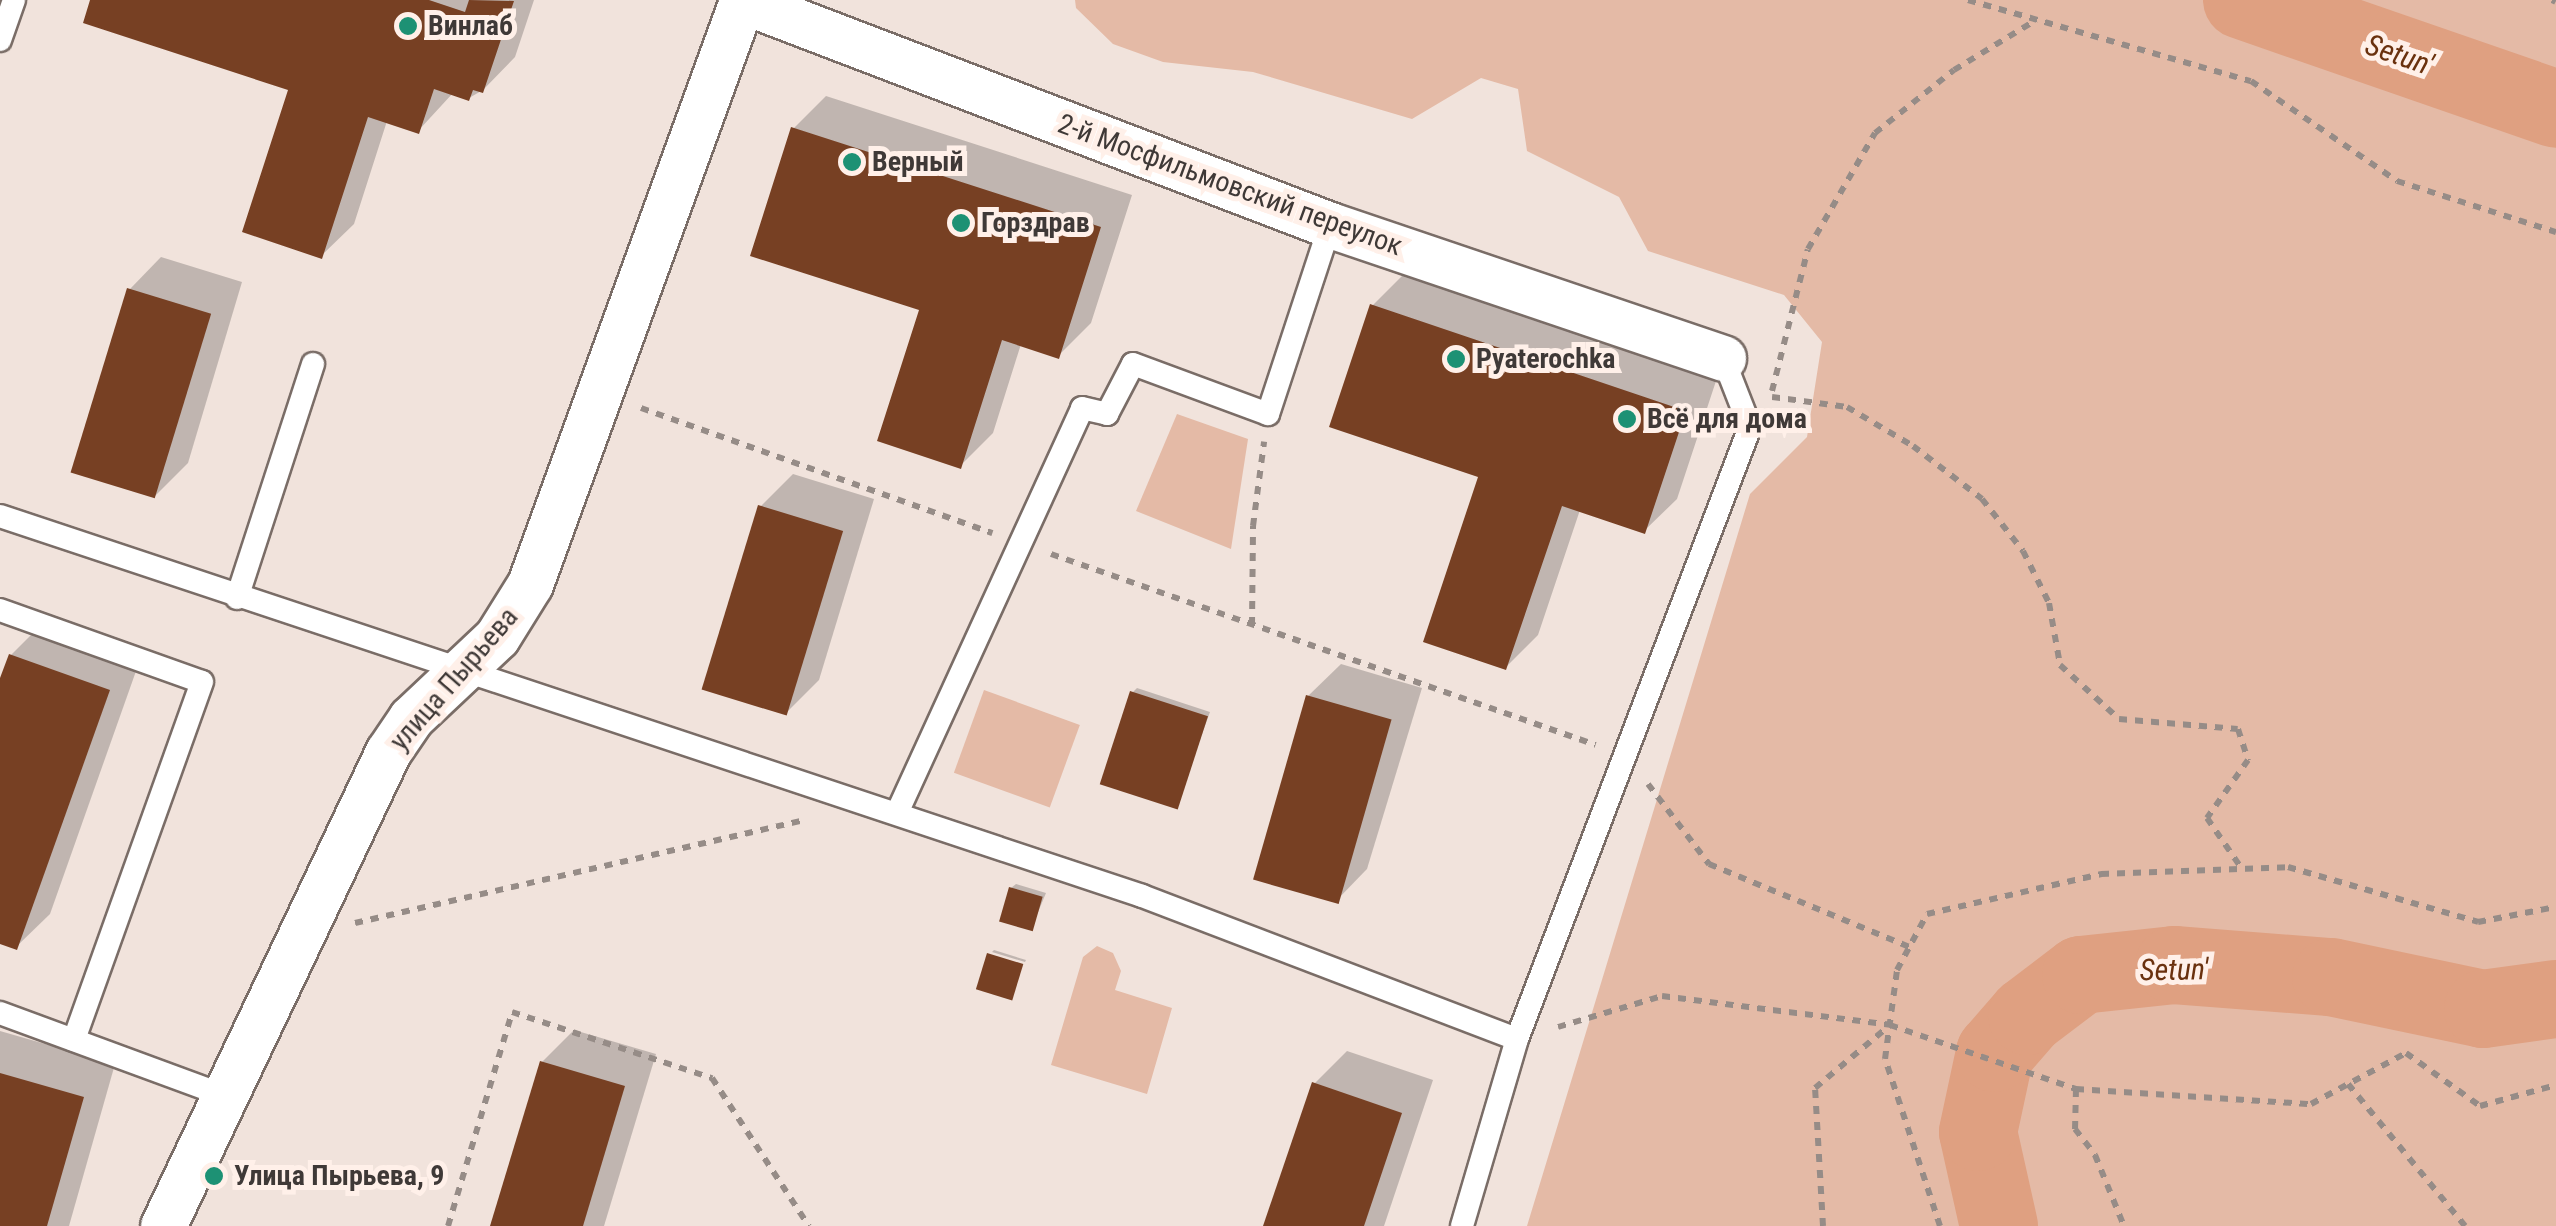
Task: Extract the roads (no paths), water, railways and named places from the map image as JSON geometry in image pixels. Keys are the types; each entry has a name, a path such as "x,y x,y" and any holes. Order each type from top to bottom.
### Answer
{"street":[{"name":"2-й Мосфильмовский переулок","path":"742,0 1330,224 1722,358"},
{"name":"улица Пырьева","path":"163,1226 388,752 411,718 466,669 514,615 530,584 603,394 742,0"}],"lane":[{"path":"0,40 14,0"},
{"path":"897,813 1082,408 1107,414 1133,364 1268,414 1330,224"},
{"path":"1462,1226 1517,1039 1750,428 1722,358"},
{"path":"237,598 314,364"},
{"path":"0,516 1142,896 1517,1039"},
{"path":"0,610 202,682 74,1040"},
{"path":"0,1013 224,1095"}],"waterway":[{"name":"Setun'","path":"2242,0 2556,109"},
{"name":"Setun'","path":"1999,1226 1978,1132 1995,1053 2027,1016 2081,975 2174,965 2331,977 2483,1009 2556,999"}],"place":[{"name":"Винлаб","path":"408,26"},
{"name":"Верный","path":"852,162"},
{"name":"Горздрав","path":"961,223"},
{"name":"Pyaterochka","path":"1456,359"},
{"name":"Всё для дома","path":"1627,419"},
{"name":"Улица Пырьева, 9","path":"214,1176"}]}
